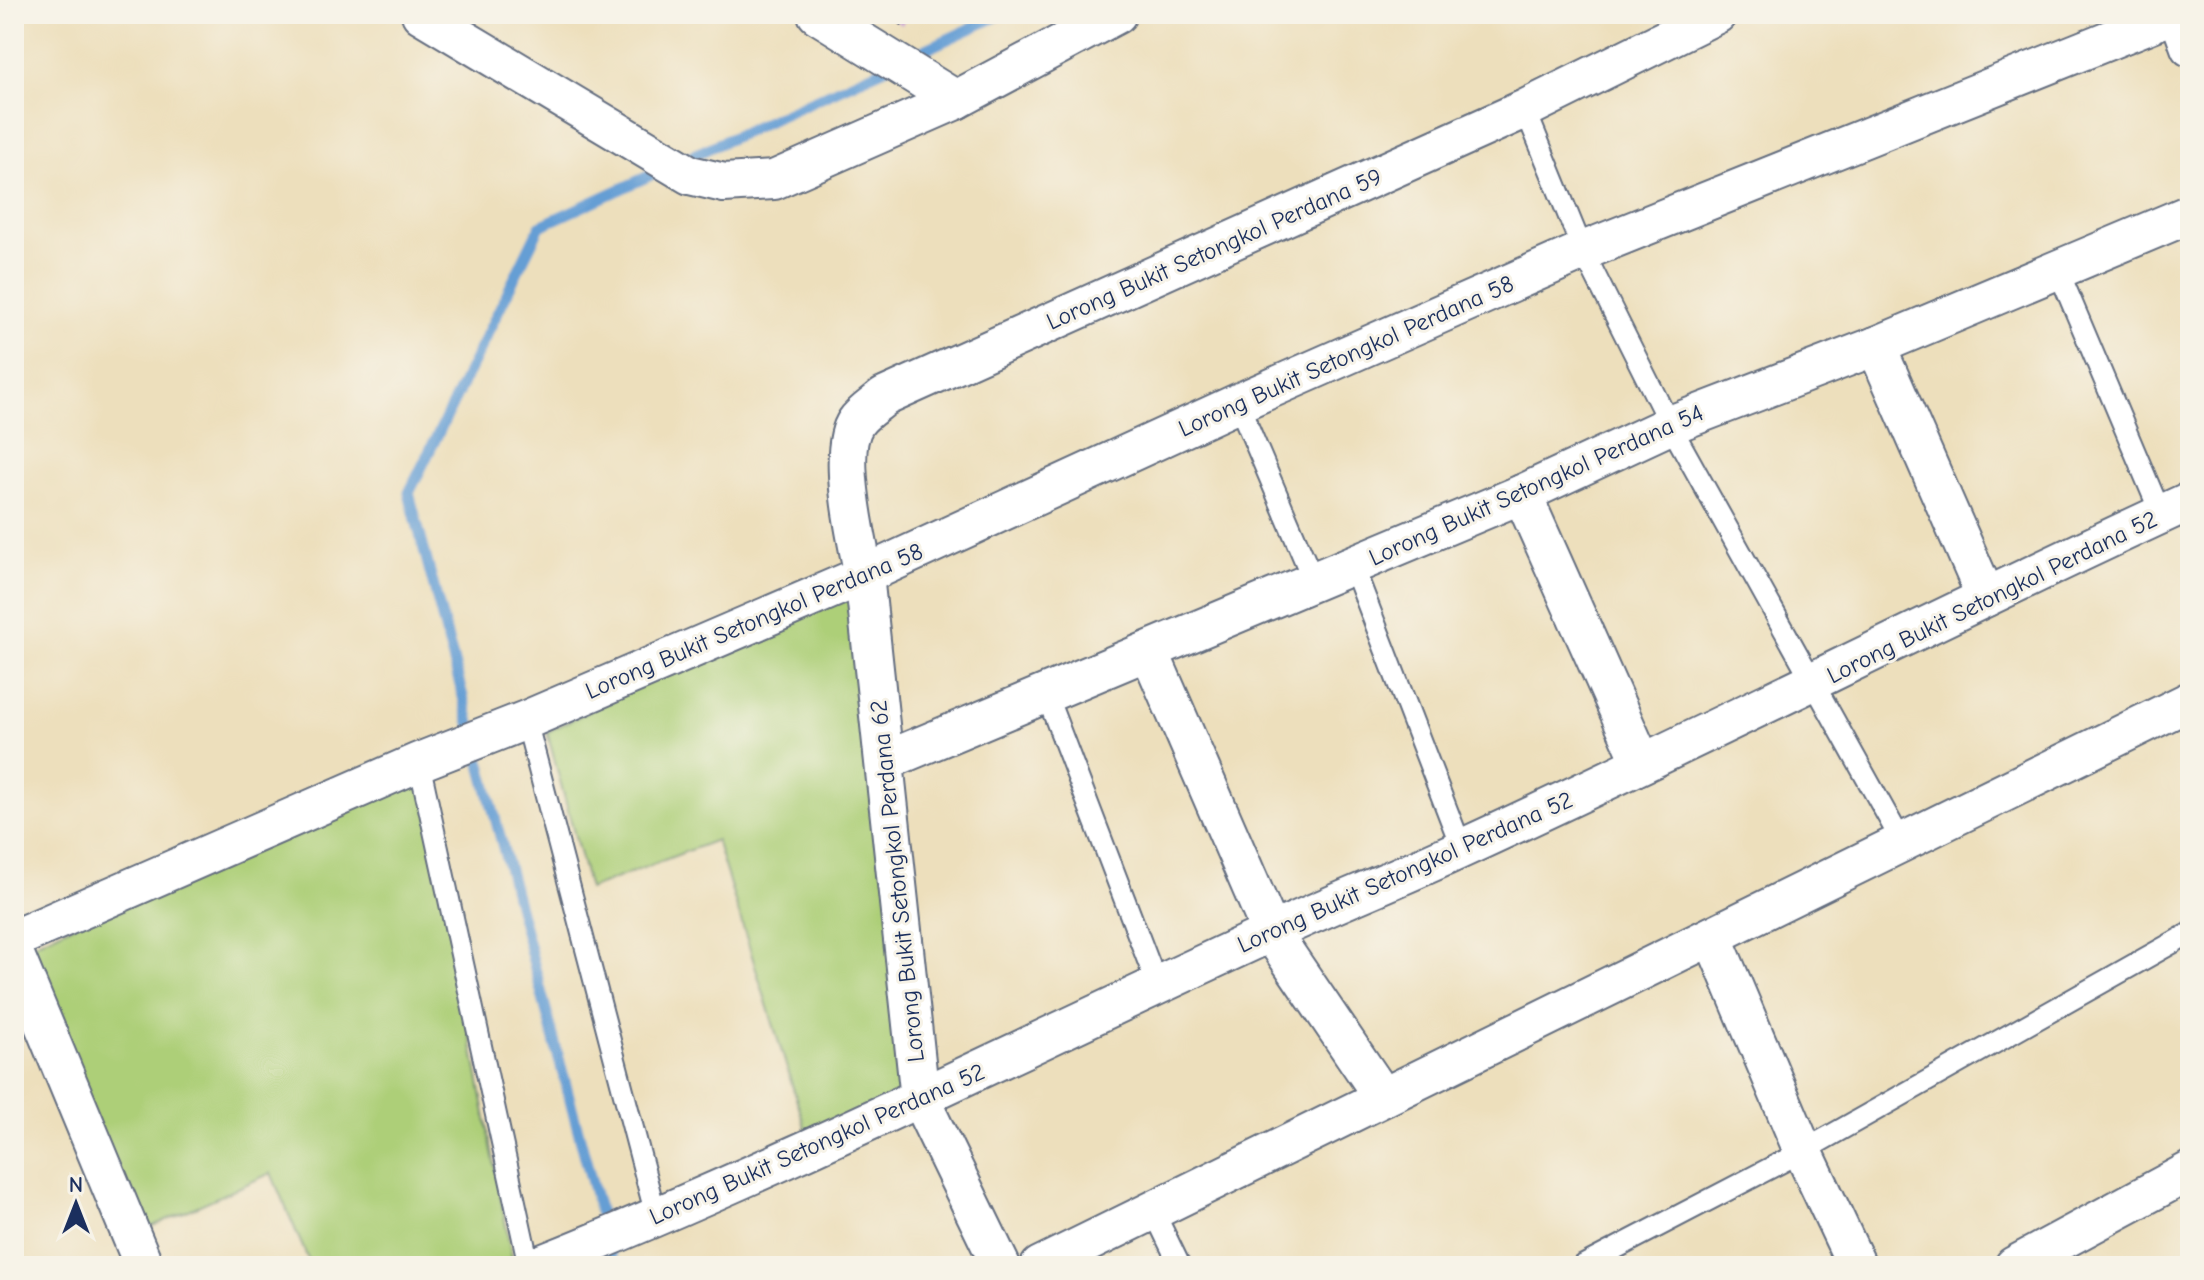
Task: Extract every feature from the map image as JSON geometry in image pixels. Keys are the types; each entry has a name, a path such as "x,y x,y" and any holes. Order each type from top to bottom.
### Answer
{"street":[{"path":"421,14 690,175 724,183 774,180 1117,14"},
{"path":"817,14 951,97"},
{"name":"Lorong Bukit Setongkol Perdana 59","path":"864,575 852,513 847,458 855,423 884,397 1525,109 1717,14"},
{"name":"Lorong Bukit Setongkol Perdana 58","path":"14,939 430,757 864,575 1238,403 1583,251 2176,14 2190,47"},
{"name":"Lorong Bukit Setongkol Perdana 54","path":"885,761 1522,494 1670,425 1876,346 2190,214"},
{"path":"1876,346 1986,597"},
{"path":"1522,494 1642,763"},
{"name":"Lorong Bukit Setongkol Perdana 52","path":"537,1266 920,1099 1271,932 1462,849 2176,508"},
{"name":"Lorong Bukit Setongkol Perdana 62","path":"864,575 920,1099 1001,1266"},
{"path":"1149,651 1271,932 1383,1097"},
{"path":"1040,1266 2190,701"},
{"path":"1712,936 1803,1151 1857,1266"},
{"path":"14,953 144,1266"},
{"path":"2014,1266 2190,1171"}],"lane":[{"path":"1525,109 1583,251 1670,425 1902,842"},
{"path":"2058,270 2176,508"},
{"path":"1238,403 1314,582"},
{"path":"1353,566 1462,849"},
{"path":"1046,694 1158,987"},
{"path":"510,726 656,1216"},
{"path":"430,757 529,1266"},
{"path":"1582,1266 1803,1151 2190,933"},
{"path":"1153,1210 1180,1266"}],"green space":[{"path":"864,575 920,1099 812,1149 716,840 589,889 547,732"},
{"path":"419,762 512,1258 495,1266 311,1266 271,1173 131,1236 14,953"}],"building":[{"path":"884,14 908,14 902,25"}],"waterway":[{"path":"905,59 1002,14"},
{"path":"683,160 885,68"},
{"path":"614,1266 409,493 540,226 664,169"}]}
